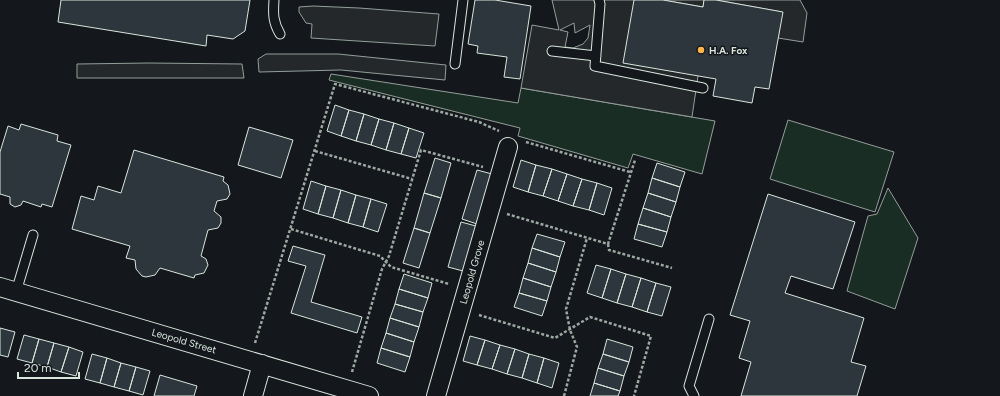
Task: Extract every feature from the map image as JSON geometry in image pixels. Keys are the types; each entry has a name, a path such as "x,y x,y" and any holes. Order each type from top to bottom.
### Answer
{"street":[{"name":"Leopold Grove","path":"436,396 500,172 511,140"},
{"name":"Leopold Street","path":"8,290 369,396"},
{"path":"253,396 256,362"}],"lane":[{"path":"274,0 272,14 275,25 280,34"},
{"path":"455,64 463,0"},
{"path":"598,0 600,4 595,66 703,88"},
{"path":"552,51 596,56"},
{"path":"8,290 33,236"},
{"path":"694,396 689,386 709,319"}],"path":[{"path":"256,362 291,229 335,84 479,122 511,140 630,172"},
{"path":"347,389 382,270 386,262 421,150 500,172"},
{"path":"315,151 412,179"},
{"path":"635,160 608,244 609,250 672,268"},
{"path":"490,209 608,244"},
{"path":"291,229 380,256 391,267 467,289"},
{"path":"564,396 577,347 570,330 566,310 587,238"},
{"path":"461,310 555,338 590,318 651,336 634,396"}],"green space":[{"path":"331,74 518,103 521,88 715,121 702,174 633,154 628,168 518,136 520,128 329,80"},
{"path":"788,120 894,152 875,212 770,179"},
{"path":"888,188 918,238 895,309 847,291 868,216 877,214"}],"shaded area":[{"path":"552,0 634,0 698,76 692,117 521,88 532,25 559,30","holes":["574,23 575,33 590,25 588,38 583,44 573,48 565,47 568,32 560,30"]},
{"path":"663,0 704,0 703,7"},
{"path":"716,0 800,0 807,13 803,42 778,38 782,12"},
{"path":"313,6 439,14 435,46 311,38 312,24 306,23 299,12 299,7"},
{"path":"266,54 338,54 446,65 445,80 341,70 259,72 258,59"},
{"path":"77,64 242,64 244,78 77,78"}],"building":[{"path":"61,0 250,0 245,31 233,39 207,35 206,46 58,22"},
{"path":"475,0 495,0 531,6 520,79 504,77 507,57 477,53 478,46 468,44"},
{"name":"H.A. Fox","path":"634,0 663,0 703,7 704,0 716,0 783,12 769,89 755,87 752,103 713,96 716,79 623,63"},
{"path":"335,105 349,110 341,136 327,131"},
{"path":"349,110 364,114 356,141 341,136"},
{"path":"364,114 379,119 371,145 356,141"},
{"path":"379,119 394,123 386,150 371,145"},
{"path":"394,123 409,128 401,154 386,150"},
{"path":"21,124 58,135 57,141 71,145 52,207 42,204 41,207 23,201 21,205 15,207 10,204 10,197 0,194 0,152 8,126 19,130"},
{"path":"249,127 293,140 281,178 238,165"},
{"path":"409,128 424,133 416,158 401,154"},
{"path":"134,150 224,177 223,181 228,185 230,194 227,199 217,201 214,211 221,217 221,223 218,228 208,230 201,256 206,259 208,265 204,273 195,275 194,278 160,268 155,275 146,277 142,276 136,269 135,260 126,258 130,246 72,229 81,196 94,200 98,186 121,193"},
{"path":"435,158 451,163 441,198 424,193"},
{"path":"521,160 536,165 528,192 513,187"},
{"path":"657,163 685,172 680,187 652,178"},
{"path":"536,165 552,169 543,196 528,192"},
{"path":"552,169 567,174 558,201 543,196"},
{"path":"477,170 492,174 477,224 462,219"},
{"path":"567,174 582,179 573,206 558,201"},
{"path":"652,178 680,187 676,202 648,193"},
{"path":"582,179 597,183 589,210 573,206"},
{"path":"311,181 326,186 318,214 303,209"},
{"path":"597,183 612,188 604,215 589,210"},
{"path":"326,186 341,190 333,218 318,214"},
{"path":"341,190 356,195 348,223 333,218"},
{"path":"424,193 441,198 430,233 414,228"},
{"path":"648,193 676,202 671,217 643,208"},
{"path":"768,194 855,222 833,289 791,276 785,293 864,318 851,362 866,366 857,396 741,396 751,362 739,358 750,321 730,315"},
{"path":"356,195 371,199 363,227 348,223"},
{"path":"371,199 387,204 378,232 363,227"},
{"path":"643,208 671,217 667,232 638,224"},
{"path":"461,222 476,226 463,271 448,267"},
{"path":"638,224 667,232 662,247 634,239"},
{"path":"414,228 430,233 419,268 403,263"},
{"path":"537,234 565,242 560,257 532,248"},
{"path":"293,246 325,255 311,302 362,317 357,333 291,313 306,266 288,261"},
{"path":"532,248 560,257 556,272 528,263"},
{"path":"528,263 556,272 551,287 523,278"},
{"path":"596,265 611,269 602,298 587,293"},
{"path":"611,269 626,274 617,303 602,298"},
{"path":"404,274 432,283 428,298 399,289"},
{"path":"626,274 641,278 632,307 617,303"},
{"path":"523,278 551,287 547,301 519,293"},
{"path":"641,278 656,283 647,312 632,307"},
{"path":"656,283 671,287 662,316 647,312"},
{"path":"399,289 428,298 423,312 395,304"},
{"path":"519,293 547,301 542,316 514,307"},
{"path":"395,304 423,312 419,327 390,318"},
{"path":"390,318 419,327 414,342 386,333"},
{"path":"0,328 15,332 8,357 0,355"},
{"path":"386,333 414,342 410,357 381,348"},
{"path":"24,335 39,339 32,363 17,359"},
{"path":"470,336 485,340 477,365 463,361"},
{"path":"39,339 54,343 47,367 32,363"},
{"path":"607,339 633,347 629,362 603,354"},
{"path":"485,340 500,345 492,369 477,365"},
{"path":"54,343 69,347 61,372 47,367"},
{"path":"500,345 515,349 507,374 492,369"},
{"path":"69,347 83,352 76,376 61,372"},
{"path":"381,348 410,357 405,372 377,363"},
{"path":"515,349 529,354 522,378 507,374"},
{"path":"92,354 107,358 100,383 85,379"},
{"path":"529,354 544,358 537,383 522,378"},
{"path":"603,354 629,362 624,376 598,368"},
{"path":"107,358 121,363 114,387 100,383"},
{"path":"544,358 559,363 552,388 537,383"},
{"path":"121,363 136,367 129,391 114,387"},
{"path":"136,367 150,371 143,395 129,391"},
{"path":"598,368 624,376 620,391 594,383"},
{"path":"160,375 197,386 194,396 154,396"},
{"path":"594,383 620,391 618,396 590,396"}],"place":[{"name":"H.A. Fox","path":"701,50"}]}
